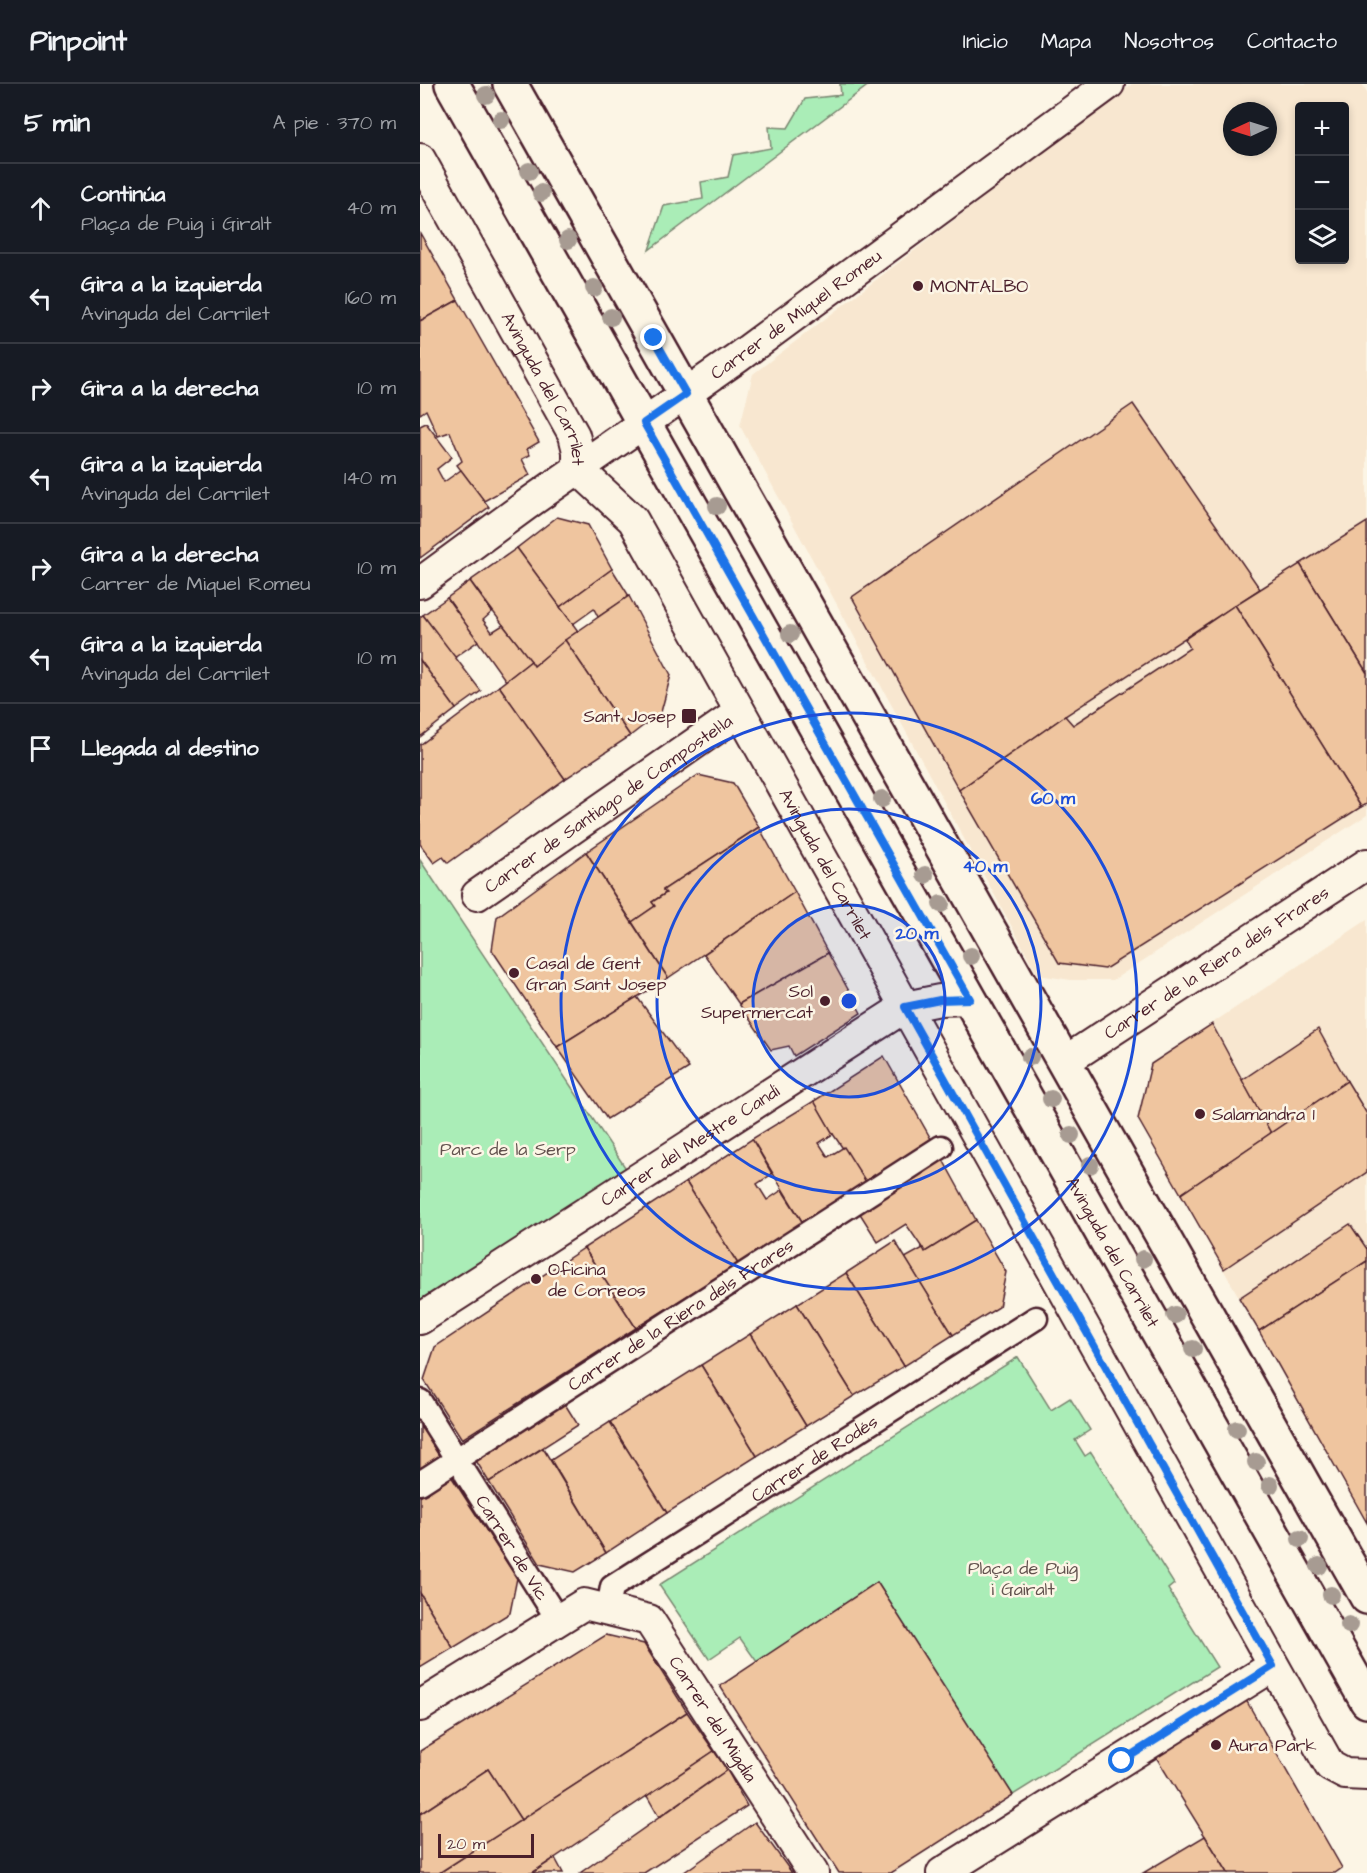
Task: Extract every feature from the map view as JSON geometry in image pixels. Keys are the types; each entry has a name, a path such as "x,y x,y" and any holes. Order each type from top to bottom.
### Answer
{"main road":[{"name":"Avinguda del Carrilet","path":"452,84 1367,1701"},
{"path":"510,84 1367,1597"}],"street":[{"name":"Carrer de Miquel Romeu","path":"420,583 737,358 1110,84"},
{"name":"Avinguda del Carrilet","path":"420,159 574,435 578,451 578,469 633,520 1329,1766 1344,1774 1367,1775"},
{"name":"Carrer de Santiago de Compostel·la","path":"477,895 740,712"},
{"name":"Carrer de la Riera dels Frares","path":"1064,1062 1367,864"},
{"name":"Carrer del Mestre Candi","path":"420,1319 905,1007 940,1000 970,999"},
{"name":"Carrer de la Riera dels Frares","path":"420,1483 463,1469 941,1147"},
{"name":"Carrer de Rodés","path":"596,1607 612,1587 1036,1317"},
{"name":"Carrer de Vic","path":"420,1401 558,1620"},
{"path":"420,1706 558,1620 596,1607"},
{"name":"Carrer del Migdia","path":"596,1607 649,1620 813,1873"},
{"path":"942,1873 1273,1666"}],"shaded area":[{"path":"1132,84 1362,84 1367,92 1367,815 1113,980 1071,980 1038,975 740,426 753,374"},
{"path":"1367,920 1367,1523 1138,1119 1151,1064"}],"green space":[{"path":"840,84 870,84 649,250 664,206 703,199 701,182 728,177 733,155 771,148 769,127 788,128 805,99 841,95"},
{"name":"Parc de la Serp","path":"420,860 629,1173 420,1310"},
{"name":"Plaça de Puig i Gairalt","path":"1018,1357 1051,1410 1070,1398 1090,1430 1075,1440 1085,1456 1091,1452 1174,1584 1168,1589 1217,1667 1013,1795 877,1582 757,1662 740,1638 709,1659 659,1585"}],"building":[{"path":"420,233 458,300 420,321"},
{"path":"458,300 539,442 527,449 530,455 522,459 530,475 484,501 457,465 462,461 450,432 438,436 426,410 420,414 420,321"},
{"path":"1133,404 1260,589 1065,716 959,790 852,597"},
{"path":"426,423 452,457 437,469 444,482 461,470 489,507 420,558 420,426"},
{"path":"557,517 588,525 612,569 560,607 517,548"},
{"path":"1367,522 1367,673 1300,564"},
{"path":"517,548 578,631 534,666 470,581"},
{"path":"1300,564 1367,673 1367,804 1361,807 1235,605"},
{"path":"612,569 629,596 598,617 594,609 573,624 560,607"},
{"path":"470,581 492,612 483,620 492,632 503,625 531,661 506,681 447,598"},
{"path":"629,596 671,675 661,712 630,736 565,640"},
{"path":"447,598 478,641 454,658 423,615"},
{"path":"1235,605 1361,807 1105,969 1059,963 959,790 1065,716 1073,725 1190,648 1185,639"},
{"path":"423,615 481,691 456,709 420,660 420,617"},
{"path":"565,640 630,736 565,779 499,686 531,661 534,666"},
{"path":"420,660 456,709 420,737"},
{"path":"499,686 565,779 448,863 443,857 434,863 420,844 420,745"},
{"path":"698,775 733,783 759,827 663,890 666,893 652,902 655,906 632,922 586,852"},
{"path":"759,827 795,892 668,978 632,922 655,906 652,902 666,893 663,890"},
{"path":"586,852 668,978 557,1047 492,950 497,917"},
{"path":"795,892 828,953 739,1004 704,954"},
{"path":"828,953 861,1013 794,1056 789,1046 771,1050 739,1004"},
{"path":"637,997 689,1068 607,1119 557,1047"},
{"name":"Salamandra 1","path":"1212,1024 1271,1133 1181,1194 1138,1119 1151,1064"},
{"path":"1318,1029 1347,1081 1271,1133 1242,1080"},
{"path":"884,1056 931,1139 866,1182 833,1134 814,1101"},
{"path":"1347,1081 1367,1114 1367,1172 1224,1269 1181,1194"},
{"path":"814,1101 833,1134 819,1143 828,1157 844,1147 866,1182 803,1223 752,1139"},
{"path":"752,1139 772,1174 757,1184 767,1200 782,1190 803,1223 738,1264 686,1182"},
{"path":"942,1158 976,1220 925,1252 906,1224 878,1242 859,1212"},
{"path":"686,1182 738,1264 636,1328 584,1248"},
{"path":"976,1220 1006,1272 999,1307 953,1335 905,1258 923,1248 925,1252"},
{"path":"1350,1224 1367,1249 1367,1261 1259,1331 1239,1298"},
{"path":"895,1241 953,1335 904,1366 846,1273"},
{"path":"584,1248 636,1328 462,1439 424,1380 435,1347"},
{"path":"1367,1261 1367,1523 1259,1331"},
{"path":"846,1273 904,1366 854,1396 797,1304"},
{"path":"797,1304 854,1396 806,1426 750,1334"},
{"path":"750,1334 806,1426 757,1456 701,1365"},
{"path":"701,1365 757,1456 667,1513 610,1422"},
{"path":"563,1401 578,1425 489,1482 475,1459"},
{"path":"610,1422 667,1513 606,1553 551,1460"},
{"path":"420,1426 440,1457 420,1470"},
{"path":"543,1448 606,1553 575,1572 540,1564 489,1482"},
{"path":"451,1476 517,1578 510,1613 453,1648 420,1593 420,1497"},
{"path":"877,1582 1013,1795 891,1873 839,1873 720,1686"},
{"path":"420,1593 453,1648 420,1668"},
{"path":"606,1635 644,1644 687,1712 521,1820 488,1769 420,1814 420,1751"},
{"path":"1246,1700 1342,1868 1335,1873 1228,1873 1156,1757"},
{"path":"687,1712 714,1751 532,1873 439,1873"},
{"path":"714,1751 727,1770 659,1817 647,1796"},
{"path":"488,1769 521,1820 439,1873 420,1873 420,1814"},
{"path":"727,1770 747,1806 644,1873 580,1873"},
{"path":"755,1822 792,1873 683,1873"},
{"path":"1205,1836 1228,1873 1143,1873"},
{"path":"555,1858 563,1873 532,1873"}],"place":[{"name":"MONTALBO","path":"918,286"},
{"name":"Sant Josep","path":"689,716"},
{"name":"Casal de Gent Gran Sant Josep","path":"514,973"},
{"name":"Sol Supermercat","path":"825,1001"},
{"name":"Salamandra 1","path":"1200,1114"},
{"name":"Oficina de Correos","path":"536,1279"},
{"name":"Aura Park","path":"1216,1745"}],"route":[{"path":"654,338 686,394 644,423 970,999 922,1002 905,1007 1273,1666 1122,1761"}]}
